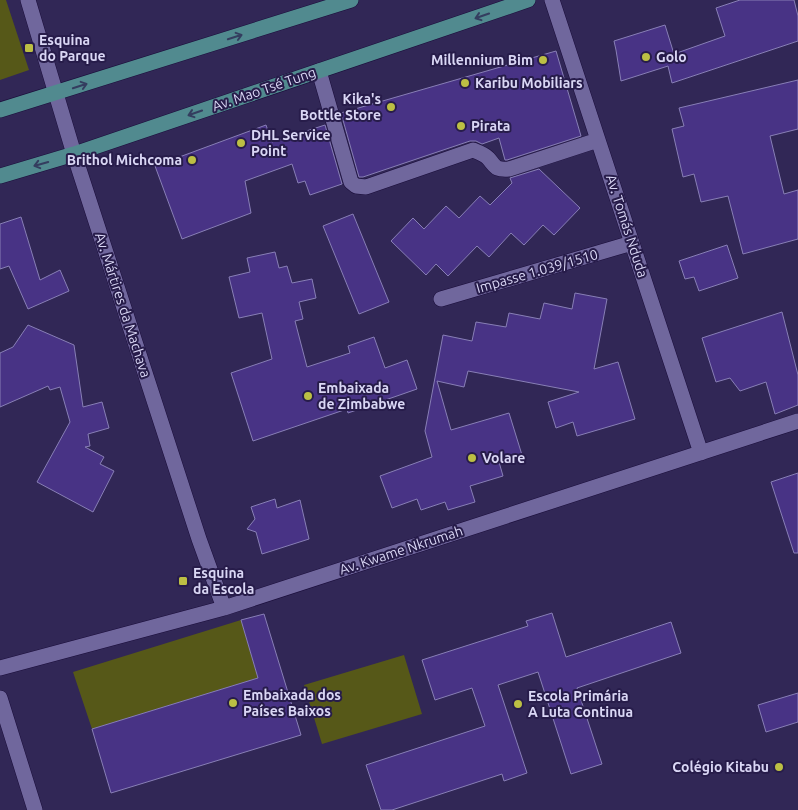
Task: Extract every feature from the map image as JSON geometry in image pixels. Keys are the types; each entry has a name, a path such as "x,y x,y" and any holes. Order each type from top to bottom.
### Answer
{"main road":[{"path":"0,110 351,0"},
{"name":"Av. Mao Tsé Tung","path":"0,176 74,154 528,0"}],"street":[{"name":"Av. Mártires da Machava","path":"28,0 74,154 196,529 224,608"},
{"name":"Av. Tomás Nduda","path":"552,0 701,453"},
{"path":"319,71 351,182 356,186 366,187 473,150 488,158 492,165 501,170 598,140"},
{"name":"Impasse 1.039/1510","path":"441,299 632,243"},
{"name":"Av. Kwame Nkrumah","path":"0,668 224,608 798,421"},
{"path":"0,698 35,810"}],"shaded area":[{"path":"0,0 6,0 29,70 0,80"},
{"path":"241,620 258,678 92,729 73,672"},
{"path":"404,655 422,714 322,744 304,685"}],"building":[{"path":"740,0 794,0 798,16 798,41 672,83 668,66 621,81 614,41 665,25 674,54 725,36 716,8"},
{"name":"Pirata","path":"556,51 581,136 507,160 505,160 499,138 482,144 470,141 359,177 341,113"},
{"path":"798,80 798,129 770,136 784,194 798,190 798,239 743,254 728,196 701,202 694,174 683,177 672,129 684,126 679,108"},
{"path":"266,125 272,142 325,125 342,184 310,195 305,181 298,183 292,164 245,181 251,213 182,239 155,166"},
{"path":"539,169 580,208 554,235 543,225 524,245 511,233 489,257 477,246 448,276 436,264 426,275 391,241 413,218 424,229 446,206 459,218 480,196 490,205 512,183 510,178"},
{"path":"353,214 389,302 359,314 323,226"},
{"path":"21,217 40,280 60,270 69,291 28,309 9,266 0,269 0,224"},
{"path":"727,245 738,278 699,291 694,277 685,279 679,261"},
{"path":"275,252 279,268 287,266 292,283 312,279 316,298 299,302 303,319 295,321 307,367 350,353 348,346 374,337 385,368 407,360 417,389 348,413 347,409 253,441 231,373 272,359 262,313 239,318 229,277 250,272 247,258"},
{"path":"575,293 607,299 594,369 618,362 635,419 577,436 573,422 556,428 548,402 579,392 468,371 464,387 437,381 451,430 509,413 522,455 499,462 503,476 470,486 475,502 448,510 445,502 421,510 417,499 392,508 380,476 432,457 425,431 443,335 472,341 476,322 506,327 509,313 540,319 544,303 572,309"},
{"path":"782,312 798,375 798,405 775,414 766,382 740,391 730,378 716,382 702,338"},
{"path":"28,325 74,345 83,407 102,402 109,428 88,434 90,446 85,447 104,457 100,464 114,471 93,512 37,482 70,422 60,387 50,390 48,386 0,407 0,353 13,347"},
{"path":"798,473 798,553 794,553 771,482"},
{"path":"275,499 277,508 300,500 309,539 262,554 256,532 247,529 255,519 251,507"},
{"path":"552,613 566,657 671,622 681,653 577,688 602,764 571,774 538,672 498,685 527,773 504,781 502,774 392,810 381,810 366,765 485,726 472,688 435,700 422,660 528,626 526,621"},
{"name":"Embaixada dos Países Baixos","path":"264,614 301,735 111,793 92,729 258,678 241,620"},
{"path":"798,693 798,722 766,732 758,705"}],"place":[{"name":"Esquina do Parque","path":"29,48"},
{"name":"Golo","path":"646,57"},
{"name":"Millennium Bim","path":"543,60"},
{"name":"Karibu Mobiliars","path":"465,83"},
{"name":"Kika's Bottle Store","path":"391,107"},
{"name":"Pirata","path":"461,126"},
{"name":"DHL Service Point","path":"241,143"},
{"name":"Brithol Michcoma","path":"192,160"},
{"name":"Embaixada de Zimbabwe","path":"308,396"},
{"name":"Volare","path":"472,458"},
{"name":"Esquina da Escola","path":"183,581"},
{"name":"Embaixada dos Países Baixos","path":"233,703"},
{"name":"Escola Primária A Luta Continua","path":"518,704"},
{"name":"Colégio Kitabu","path":"779,767"}]}
